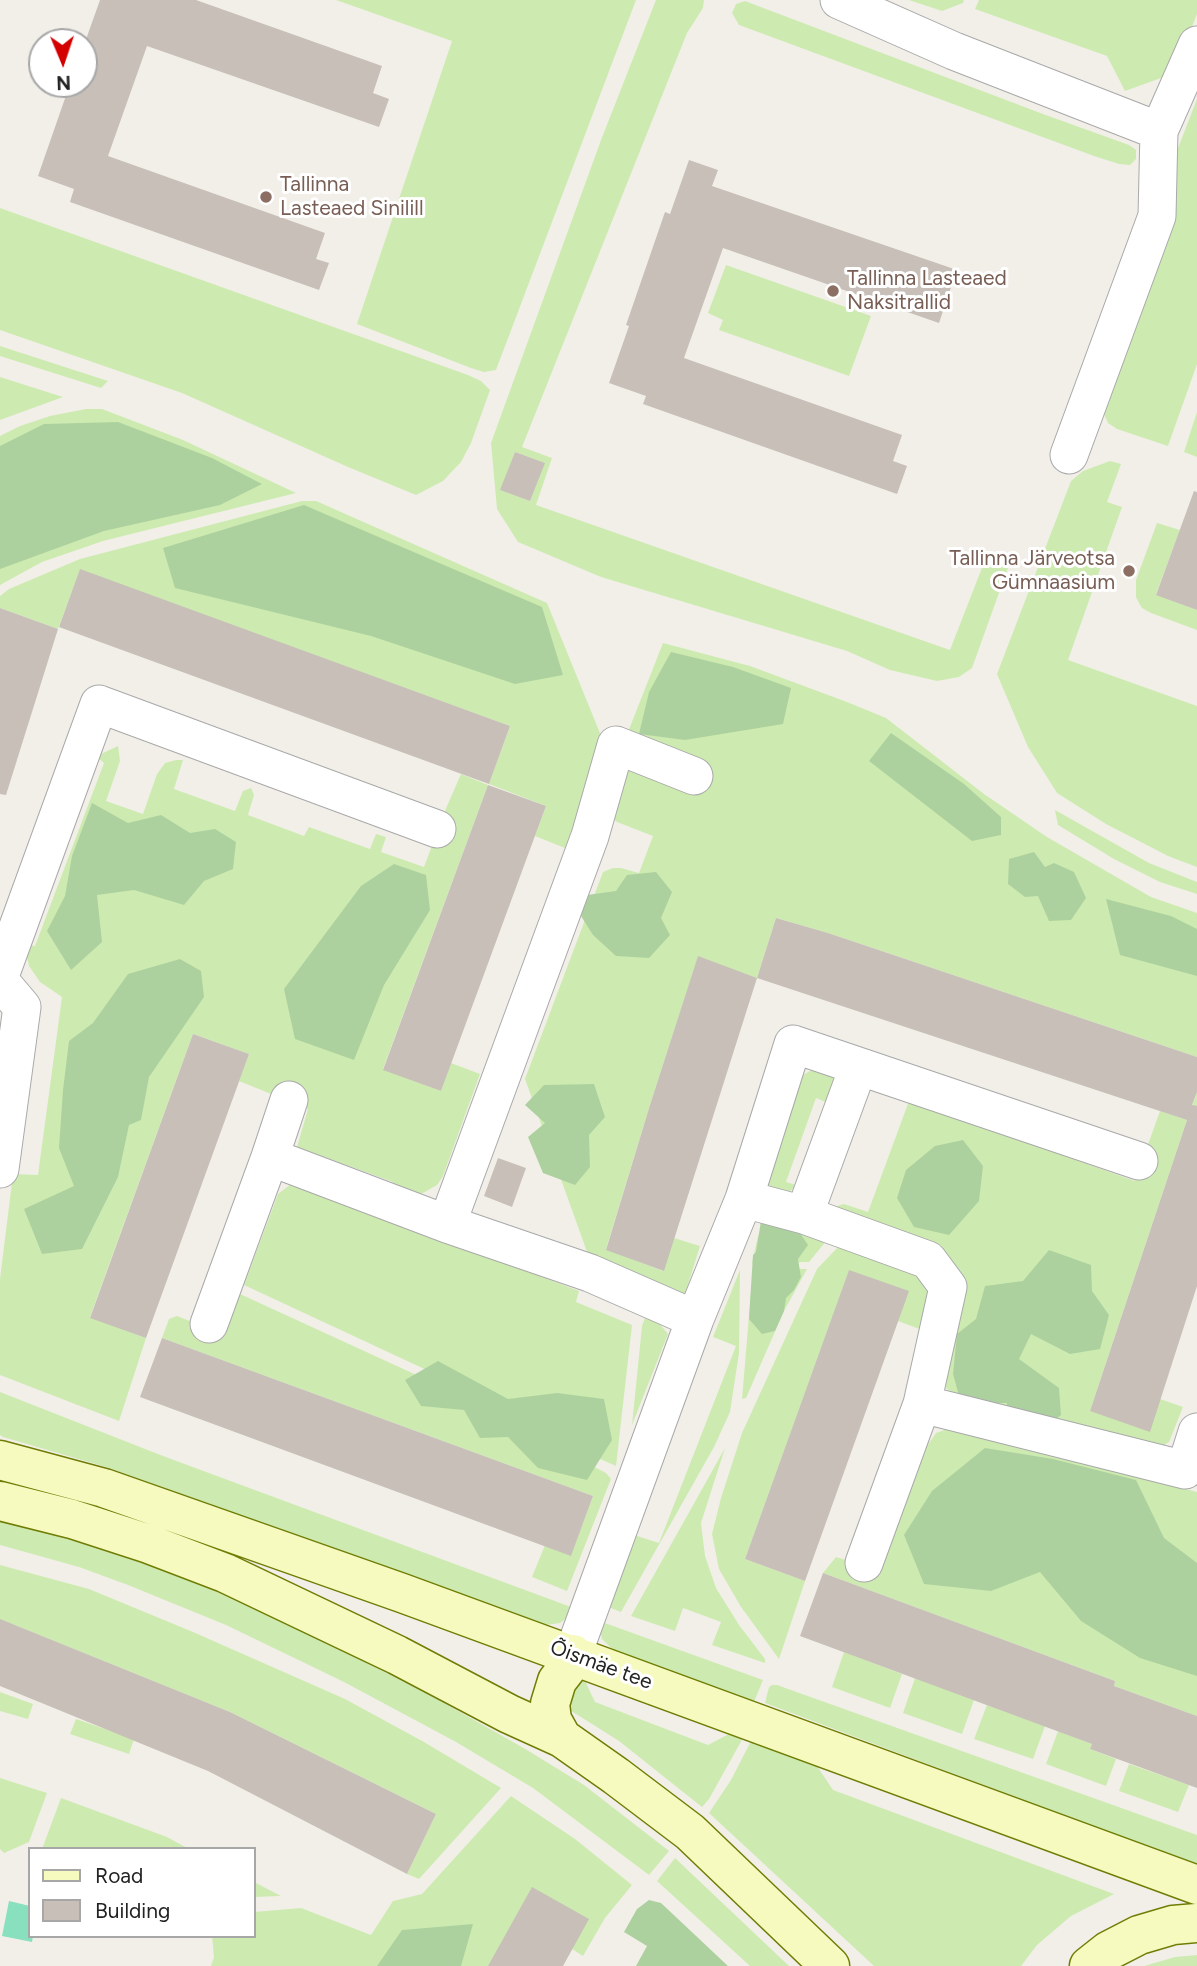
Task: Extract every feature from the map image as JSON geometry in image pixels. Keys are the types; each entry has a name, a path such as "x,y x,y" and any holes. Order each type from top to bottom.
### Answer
{"main road":[{"name":"Õismäe tee","path":"0,1460 104,1488 569,1661 1197,1885"},
{"path":"0,1501 72,1519 225,1573 562,1738 690,1832 830,1966"},
{"path":"225,1573 295,1579 553,1670 569,1661"},
{"path":"562,1738 552,1720 550,1704 557,1681 569,1661"},
{"path":"1089,1966 1108,1951 1139,1935 1173,1925 1197,1923"}],"street":[{"path":"839,0 954,51 1159,131"},
{"path":"1069,455 1157,216 1159,131 1197,45"},
{"path":"0,1169 23,1007 0,978 99,704 437,829"},
{"path":"447,1224 590,836 616,746 694,776"},
{"path":"569,1661 695,1319 744,1199 793,1044 1139,1161"},
{"path":"804,1215 859,1068"},
{"path":"209,1324 289,1100"},
{"path":"270,1157 447,1224 590,1273 695,1319"},
{"path":"744,1199 804,1215 928,1260 948,1287 922,1404 864,1563"},
{"path":"922,1404 1185,1470 1197,1432"}],"green space":[{"path":"336,0 636,0 496,370 484,372 471,368 357,324 452,41"},
{"path":"656,0 704,0 703,8 687,33 522,447 552,458 536,505 950,650 985,560 1008,568 972,668 959,677 937,681 890,670 847,651 601,577 518,542 497,509 491,443 601,140","holes":["515,452 544,463 530,501 501,490"]},
{"path":"909,0 964,0 963,3 942,11"},
{"path":"979,0 1197,0 1197,14 1179,60 1161,78 1125,91 1107,56 975,9"},
{"path":"745,1 1129,145 1136,150 1136,159 1130,165 1094,156 739,25 732,13 736,4"},
{"path":"1197,99 1197,364 1168,446 1117,429 1108,423 1103,412 1173,161"},
{"path":"0,208 481,381 490,390 471,443 461,462 443,481 416,495 182,393 0,330"},
{"path":"726,265 871,316 849,376 719,330 723,320 708,313"},
{"path":"0,346 108,381 101,388 0,356"},
{"path":"0,377 63,397 0,420"},
{"path":"86,409 102,409 183,440 296,493 103,541 42,562 0,585 0,436 50,416"},
{"path":"1197,412 1197,457 1184,452"},
{"path":"118,422 212,458 262,484 220,505 104,531 0,569 0,446 44,424"},
{"path":"1110,461 1121,464 1107,502 1122,507 1068,660 1197,706 1197,867 1168,856 1106,824 1057,793 1028,747 997,674 1071,481 1083,471"},
{"path":"302,501 316,501 547,603 604,743 565,848 535,836 546,806 489,784 510,726 80,570 58,629 0,608 0,596 9,589 80,559"},
{"path":"304,505 542,607 563,675 515,684 371,636 175,588 163,548"},
{"path":"1157,523 1180,530 1156,594 1197,610 1197,630 1151,613 1142,608 1136,597 1136,580"},
{"path":"663,643 750,666 886,718 984,794 1047,837 1151,897 1197,913 1197,1057 776,918 757,978 698,957 606,1249 663,1271 674,1238 700,1246 685,1294 671,1294 591,1263 525,1079 603,872 621,868 639,873 653,836 617,822 606,812 628,732"},
{"path":"671,652 733,667 791,688 783,724 685,740 639,734 649,692"},
{"path":"891,733 964,784 1001,817 1001,835 972,841 869,761"},
{"path":"118,746 120,761 106,801 143,814 157,774 165,763 183,760 174,789 235,811 243,791 251,788 254,795 248,815 304,836 309,827 370,849 376,834 386,837 381,852 424,867 461,774 488,785 383,1069 441,1091 451,1063 480,1074 443,1176 437,1185 423,1193 390,1193 393,1182 297,1147 308,1109 239,1081 249,1054 193,1034 90,1317 146,1338 119,1421 0,1375 0,1279 13,1174 38,1175 62,997 40,982 29,966 24,944 35,946 104,763 98,758"},
{"path":"92,803 128,823 161,815 190,833 215,829 236,842 233,869 204,881 184,905 134,890 97,895 102,942 71,970 47,931 65,896 72,856"},
{"path":"1055,810 1149,863 1197,882 1197,894 1160,882 1114,859 1058,825"},
{"path":"1034,852 1045,867 1054,863 1074,872 1086,898 1071,920 1049,921 1038,896 1025,897 1008,884 1009,859"},
{"path":"394,864 426,875 430,910 384,985 354,1060 295,1039 284,989 361,886"},
{"path":"656,872 672,892 661,918 670,935 649,958 616,956 593,935 581,916 587,895 616,891 627,875"},
{"path":"1106,899 1171,916 1197,929 1197,976 1120,955"},
{"path":"180,959 201,971 204,997 149,1077 141,1120 129,1125 118,1177 82,1249 42,1254 24,1209 74,1186 59,1148 69,1041 93,1023 128,974"},
{"path":"813,1069 830,1070 834,1078 833,1089 828,1103 816,1098 786,1182 796,1185 786,1196 770,1190 767,1183 800,1077"},
{"path":"594,1084 605,1117 589,1135 590,1167 575,1185 543,1173 528,1137 545,1123 525,1105 544,1085"},
{"path":"1197,1092 1197,1123 1187,1120"},
{"path":"909,1101 1135,1181 1160,1111 1187,1120 1090,1411 1160,1399 1183,1407 1169,1442 1159,1448 958,1396 947,1389 942,1382 965,1282 953,1263 939,1252 834,1210 844,1204 868,1212"},
{"path":"963,1140 983,1166 979,1201 949,1235 914,1227 897,1198 906,1170 935,1146"},
{"path":"291,1184 300,1185 579,1291 576,1302 632,1325 616,1466 582,1451 448,1380 244,1285 278,1194"},
{"path":"767,1218 827,1240 809,1262 752,1263 758,1236"},
{"path":"797,1220 800,1233 808,1245 798,1259 801,1277 786,1298 784,1311 775,1331 762,1334 749,1319 753,1255 756,1252 761,1221"},
{"path":"841,1244 917,1273 930,1290 922,1330 898,1321 849,1271 745,1559 805,1581 779,1659 741,1607 719,1569 712,1534 742,1433 817,1269"},
{"path":"1049,1250 1091,1265 1092,1291 1109,1315 1100,1349 1070,1354 1031,1334 1019,1359 1059,1388 1061,1415 1042,1430 1007,1417 1007,1403 961,1403 953,1374 957,1334 976,1319 985,1286 1023,1281"},
{"path":"753,1268 807,1269 784,1311 746,1398 742,1399"},
{"path":"740,1270 739,1353 730,1412 714,1447 621,1612 606,1606 634,1535 659,1543 736,1346 713,1337"},
{"path":"240,1294 423,1378 606,1473 611,1479 567,1591 532,1577 545,1545 571,1555 593,1496 162,1338 169,1319 177,1316 225,1335"},
{"path":"645,1318 658,1322 668,1334 632,1425 642,1326"},
{"path":"438,1361 508,1399 557,1393 604,1399 612,1440 587,1480 538,1468 508,1437 480,1438 464,1410 421,1406 405,1380"},
{"path":"0,1392 163,1456 571,1607 568,1617 560,1623 546,1625 106,1467 3,1437 0,1435"},
{"path":"950,1428 963,1429 1197,1492 1197,1716 1114,1686 1115,1681 823,1573 836,1557 881,1571 927,1446 936,1433"},
{"path":"725,1448 701,1523 705,1556 716,1588 765,1659 765,1663 712,1645 721,1622 683,1608 675,1631 631,1616"},
{"path":"985,1448 1053,1459 1136,1480 1164,1538 1197,1563 1197,1676 1140,1658 1081,1621 1040,1572 991,1591 924,1584 904,1535 932,1491"},
{"path":"0,1517 103,1547 192,1580 314,1636 430,1695 527,1750 584,1785 669,1851 649,1875 533,1788 456,1742 344,1682 226,1625 128,1585 79,1567 0,1545"},
{"path":"0,1565 89,1589 345,1699 501,1788 419,1879 407,1874 436,1814 230,1712 0,1621"},
{"path":"602,1622 763,1680 754,1702 612,1649 602,1639"},
{"path":"844,1652 902,1674 890,1708 832,1687"},
{"path":"915,1678 974,1700 962,1734 903,1713"},
{"path":"583,1679 595,1702 708,1745 729,1734 743,1738 702,1807 619,1741 565,1707 566,1689"},
{"path":"772,1685 1197,1835 1197,1865 765,1703"},
{"path":"0,1692 33,1704 28,1719 0,1711"},
{"path":"987,1705 1045,1726 1033,1759 974,1739"},
{"path":"76,1719 134,1739 129,1754 70,1734"},
{"path":"1058,1731 1092,1744 1090,1749 1116,1759 1106,1786 1046,1764"},
{"path":"751,1741 817,1766 833,1790 1114,1894 1071,1916 1037,1945 1021,1966 874,1966 709,1813 731,1780"},
{"path":"1129,1764 1189,1785 1178,1812 1119,1791"},
{"path":"0,1778 47,1793 29,1842 4,1853 0,1849"},
{"path":"511,1796 575,1839 632,1885 605,1918 583,1956 572,1949 488,1966 211,1966 214,1957 212,1938 256,1938 256,1912 301,1908 371,1935 393,1901 422,1894"},
{"path":"61,1798 167,1837 185,1847 43,1847"},
{"path":"675,1858 789,1966 750,1966 657,1881"},
{"path":"256,1883 281,1896 256,1897"},
{"path":"649,1900 661,1903 728,1966 636,1966 647,1946 624,1932 637,1909"},
{"path":"9,1901 28,1906 28,1938 33,1938 32,1942 2,1936"},
{"path":"473,1924 461,1966 377,1966 402,1930"},
{"path":"1197,1955 1197,1966 1144,1966 1175,1957"}],"building":[{"path":"100,0 196,0 382,66 373,93 389,99 379,127 147,46 108,156 325,233 316,259 329,263 319,290 70,202 74,189 38,176 65,98 98,98 98,28 90,28"},
{"path":"689,160 718,170 712,186 957,270 939,323 723,248 684,358 902,435 893,461 907,466 897,494 643,404 646,396 609,383 665,212 670,214"},
{"path":"515,452 545,463 530,501 500,490"},
{"path":"1194,491 1197,492 1197,610 1156,595"},
{"path":"80,569 510,726 489,784 59,627"},
{"path":"0,608 58,629 6,795 0,794"},
{"path":"488,785 546,806 441,1091 383,1070"},
{"path":"776,918 1197,1057 1197,1092 1192,1105 1197,1106 1197,1286 1150,1432 1090,1411 1187,1120 757,978"},
{"path":"698,956 757,978 664,1271 606,1250"},
{"path":"193,1034 249,1054 146,1338 90,1318"},
{"path":"498,1158 526,1168 512,1207 484,1196"},
{"path":"849,1270 909,1291 805,1581 745,1559"},
{"path":"162,1338 593,1496 571,1556 140,1397"},
{"path":"823,1573 1115,1681 1114,1686 1197,1716 1197,1788 1090,1749 1092,1744 800,1636"},
{"path":"0,1619 230,1712 436,1814 407,1874 208,1771 0,1686"},
{"path":"532,1887 589,1919 563,1966 488,1966"}],"place":[{"name":"Tallinna Lasteaed Sinilill","path":"266,197"},
{"name":"Tallinna Lasteaed Naksitrallid","path":"833,291"},
{"name":"Tallinna Järveotsa Gümnaasium","path":"1129,571"}]}
